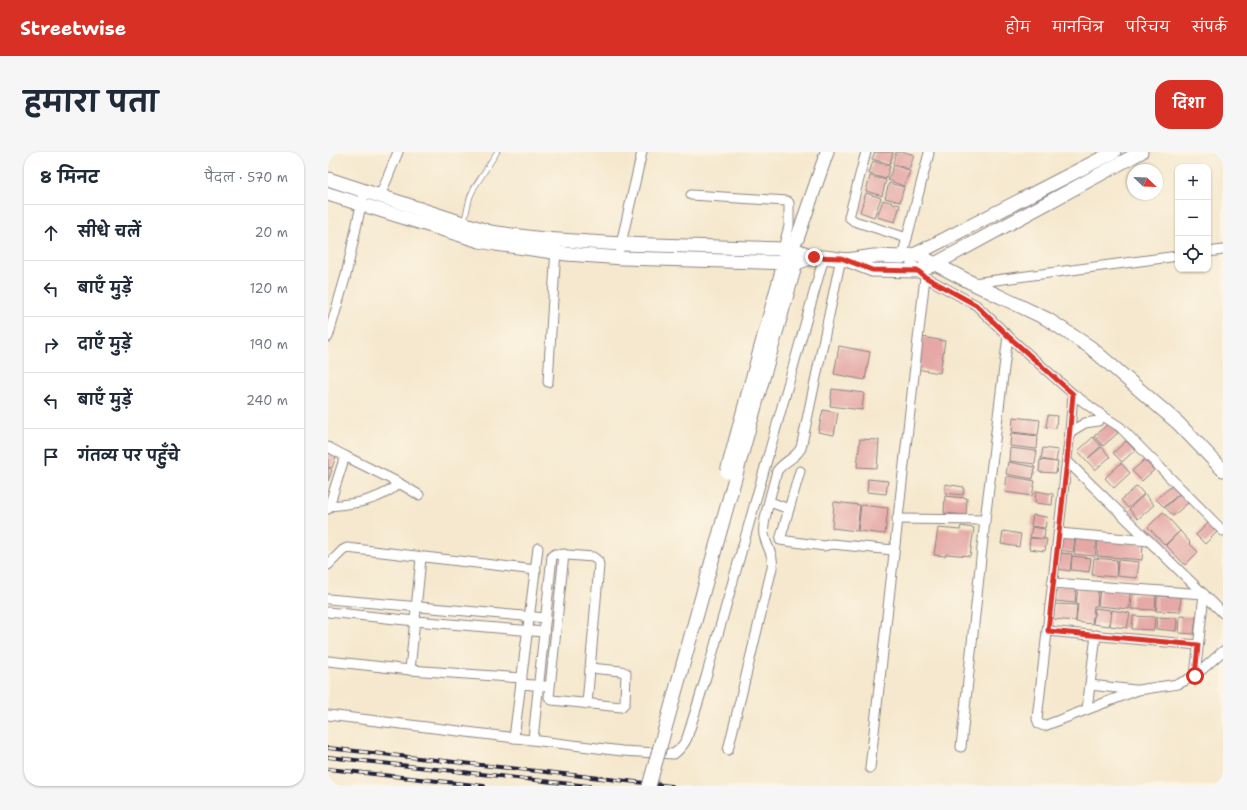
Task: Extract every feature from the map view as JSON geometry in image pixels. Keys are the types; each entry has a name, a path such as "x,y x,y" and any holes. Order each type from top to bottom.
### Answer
{"street":[{"path":"380,196 398,152"},
{"path":"618,258 642,152"},
{"path":"649,786 790,250 828,152"},
{"path":"866,152 849,217 854,221 907,238"},
{"path":"908,256 1114,152"},
{"path":"921,274 935,264 1141,152"},
{"path":"870,768 894,550 921,274 908,256 907,238 929,153"},
{"path":"328,179 490,232 537,238 557,246 618,258 790,250"},
{"path":"328,337 346,275 365,192"},
{"path":"328,194 487,243 557,246 621,244 790,250 819,257 844,259 874,256 908,256 935,264 1047,319 1090,347 1178,423 1223,470"},
{"path":"691,195 787,201 789,203 790,250"},
{"path":"548,382 557,246"},
{"path":"1211,252 1223,250"},
{"path":"972,283 1175,256"},
{"path":"328,715 622,751 674,754 680,749 685,744 706,677 757,493 819,257"},
{"path":"844,259 872,270 921,274 976,305 1008,336 1073,394 1103,416 1120,426 1223,531"},
{"path":"728,750 772,568 773,557 764,535 764,526 770,499 778,470 782,464 793,458 801,448 844,259"},
{"path":"961,747 985,520 1008,336"},
{"path":"640,786 714,521 753,393"},
{"path":"1073,394 1067,461 1037,719 1038,722 1044,726 1138,690 1178,684 1195,676 1223,651"},
{"path":"1070,432 1085,423 1098,421 1103,416"},
{"path":"328,447 399,483 419,496"},
{"path":"345,456 328,508 376,498 391,490 399,483"},
{"path":"1067,461 1223,612"},
{"path":"800,471 780,540 824,546 832,544 894,550"},
{"path":"757,493 789,508"},
{"path":"897,519 985,520"},
{"path":"1059,533 1149,541"},
{"path":"328,565 347,548 422,558 536,570"},
{"path":"514,738 538,548"},
{"path":"533,739 552,556 555,554 593,557 598,561 599,566 587,704"},
{"path":"564,554 549,697 552,700 621,707 625,702 626,673 621,670 590,668"},
{"path":"410,670 422,558"},
{"path":"1052,583 1204,594"},
{"path":"1195,676 1204,594"},
{"path":"328,599 416,608 546,618"},
{"path":"328,612 544,632"},
{"path":"1048,631 1198,645"},
{"path":"1087,709 1096,635"},
{"path":"328,661 521,681 539,686 550,686"},
{"path":"1090,686 1138,690"}],"lane":[{"path":"464,224 470,197 474,188 497,152"}],"building":[{"path":"875,152 893,152 890,164 872,159"},
{"path":"896,152 905,152 914,155 909,169 893,164"},
{"path":"873,161 890,166 886,179 869,174"},
{"path":"894,165 910,171 904,186 888,180"},
{"path":"870,176 886,180 882,196 866,191"},
{"path":"889,183 904,187 900,202 885,198"},
{"path":"866,193 881,198 874,217 860,212"},
{"path":"883,200 900,205 895,222 877,217"},
{"path":"922,337 945,341 940,373 917,369"},
{"path":"839,346 870,352 865,380 834,374"},
{"path":"832,389 864,393 862,410 830,406"},
{"path":"823,410 838,413 834,435 818,432"},
{"path":"1048,415 1057,416 1056,428 1046,427"},
{"path":"1013,417 1040,420 1038,435 1012,432"},
{"path":"1109,423 1118,433 1103,446 1094,436"},
{"path":"1011,433 1038,436 1037,449 1010,446"},
{"path":"1093,437 1101,446 1088,458 1102,447 1110,457 1095,470 1078,451"},
{"path":"860,439 879,440 877,468 857,467"},
{"path":"1126,441 1135,450 1122,462 1113,453"},
{"path":"1010,448 1037,451 1035,464 1009,461"},
{"path":"1043,448 1058,450 1056,462 1041,459"},
{"path":"328,453 336,456 332,468 328,467"},
{"path":"1040,460 1058,462 1056,473 1039,472"},
{"path":"1144,460 1154,470 1142,481 1132,471"},
{"path":"1008,462 1035,467 1033,479 1006,474"},
{"path":"1121,463 1130,473 1114,488 1105,478"},
{"path":"328,468 332,470 328,481"},
{"path":"1007,476 1035,481 1032,496 1005,492"},
{"path":"868,479 888,481 886,494 867,492"},
{"path":"945,484 964,487 963,495 945,493"},
{"path":"1173,485 1180,493 1164,507 1156,499"},
{"path":"1137,486 1144,494 1128,508 1121,500"},
{"path":"1036,491 1053,494 1052,505 1035,503"},
{"path":"1145,494 1154,505 1138,519 1129,509"},
{"path":"1180,494 1188,503 1173,516 1165,507"},
{"path":"945,496 967,498 966,515 944,513"},
{"path":"834,502 860,505 857,531 832,528"},
{"path":"861,505 888,508 885,534 858,531"},
{"path":"1163,512 1180,531 1165,545 1148,527"},
{"path":"1033,515 1047,517 1045,528 1031,526"},
{"path":"1209,522 1218,531 1205,544 1196,535"},
{"path":"961,526 974,528 970,556 946,554 945,556 934,555 938,528 960,530"},
{"path":"1032,527 1045,529 1044,539 1030,537"},
{"path":"1003,531 1021,534 1019,547 1001,544"},
{"path":"1180,531 1198,552 1185,565 1166,545"},
{"path":"1061,536 1075,538 1073,552 1059,550"},
{"path":"1076,537 1097,540 1095,556 1074,554"},
{"path":"1030,538 1047,539 1045,551 1029,549"},
{"path":"1098,540 1143,544 1142,560 1097,556"},
{"path":"1059,553 1072,554 1070,571 1058,569"},
{"path":"1072,556 1091,558 1089,572 1071,570"},
{"path":"1094,558 1117,560 1116,577 1092,575"},
{"path":"1118,560 1139,562 1137,578 1117,576"},
{"path":"1056,585 1076,586 1075,603 1055,601"},
{"path":"1078,588 1098,591 1097,606 1094,606 1092,624 1076,622"},
{"path":"1100,589 1130,592 1129,609 1098,606"},
{"path":"1132,594 1156,595 1155,610 1131,609"},
{"path":"1157,596 1181,597 1180,612 1156,611"},
{"path":"1055,604 1077,605 1076,621 1053,619"},
{"path":"1095,608 1111,610 1109,626 1093,624"},
{"path":"1112,610 1130,613 1127,628 1110,626"},
{"path":"1133,616 1155,617 1154,630 1132,629"},
{"path":"1180,616 1196,617 1194,634 1179,633"},
{"path":"1157,617 1177,618 1176,631 1156,629"}],"railway":[{"path":"328,748 672,786"},
{"path":"328,757 589,786"},
{"path":"328,769 484,786"}],"route":[{"path":"814,257 841,258 872,270 918,271 925,277 976,305 1008,336 1073,394 1048,631 1198,645 1195,676"}]}
